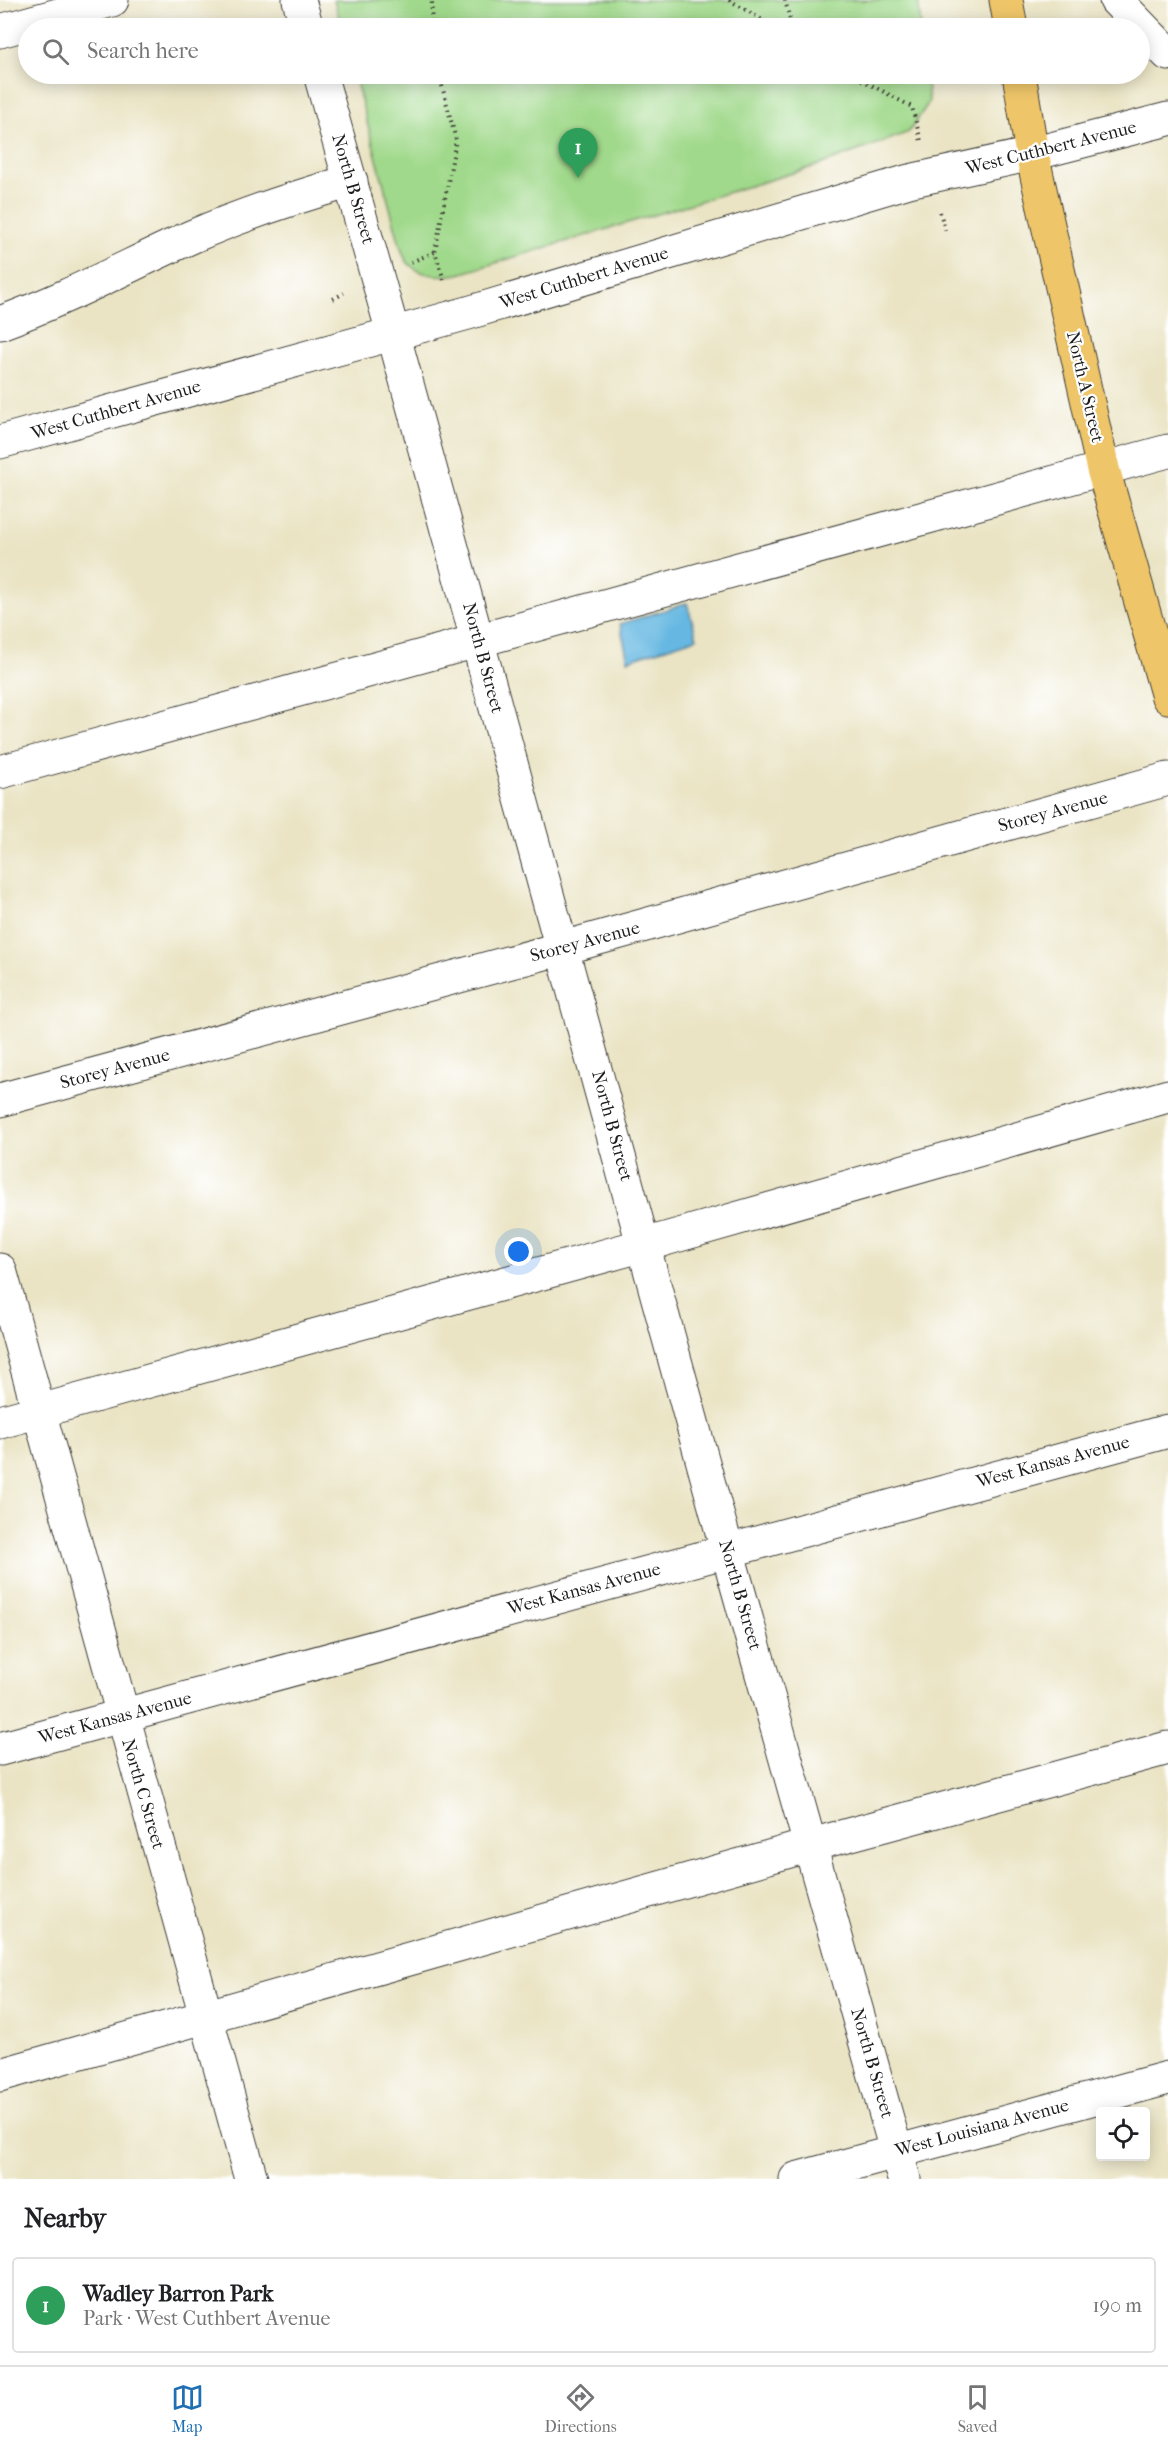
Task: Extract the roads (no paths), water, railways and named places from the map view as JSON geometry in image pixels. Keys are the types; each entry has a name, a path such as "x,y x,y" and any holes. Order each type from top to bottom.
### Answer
{"main road":[{"path":"1006,0 1009,18"},
{"name":"North A Street","path":"1020,84 1032,154 1103,469 1168,698"}],"street":[{"path":"47,18 112,0"},
{"path":"299,0 304,18"},
{"path":"0,31 18,26"},
{"path":"1150,29 1168,54"},
{"name":"North B Street","path":"323,84 727,1550 900,2165"},
{"name":"West Cuthbert Avenue","path":"0,442 479,310 909,181 1032,154 1168,119"},
{"path":"0,323 50,305 203,232 274,203 351,181"},
{"path":"0,772 1168,451"},
{"name":"Storey Avenue","path":"0,1100 562,948 1168,779"},
{"path":"0,1422 644,1245 1168,1096"},
{"name":"North C Street","path":"0,1270 251,2179"},
{"name":"West Kansas Avenue","path":"0,1749 1168,1431"},
{"path":"0,2075 811,1845 1168,1748"},
{"name":"West Louisiana Avenue","path":"796,2179 900,2165 1168,2078"}],"water":[{"path":"687,603 697,638 628,660 620,624"}],"place":[{"name":"Wadley Barron Park","path":"578,178"}]}
